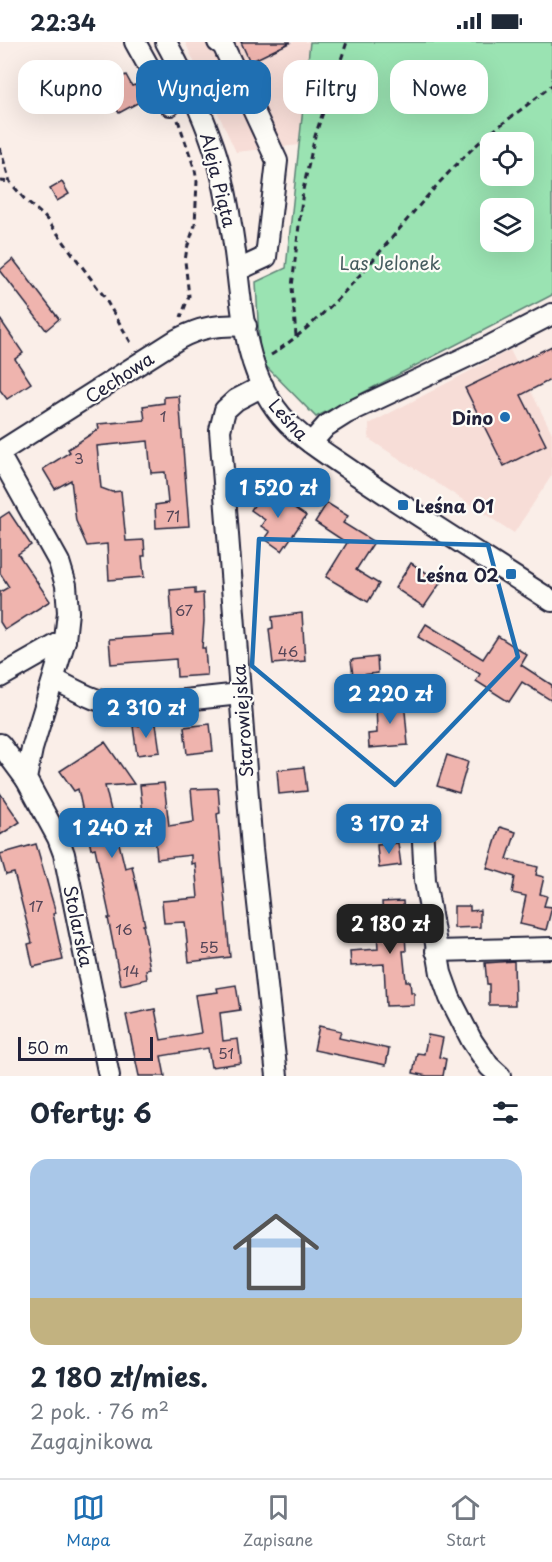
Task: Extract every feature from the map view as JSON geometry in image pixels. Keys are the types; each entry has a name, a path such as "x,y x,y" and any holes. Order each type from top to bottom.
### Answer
{"street":[{"path":"135,42 145,60"},
{"name":"Aleja Piąta","path":"166,42 181,70 213,146 231,225 246,326"},
{"path":"219,42 224,45 277,161 266,257 238,270"},
{"path":"311,443 326,426 345,414 492,345 552,314"},
{"name":"Cechowa","path":"0,454 186,335 216,326 246,326"},
{"name":"Leśna","path":"246,326 254,366 262,386 276,410 311,443 552,601"},
{"name":"Starowiejska","path":"262,386 236,400 225,410 220,430 252,849 277,1076"},
{"path":"0,454 59,562 67,594 65,640 32,749 26,779"},
{"path":"0,677 65,640"},
{"path":"54,680 112,705 129,706 240,694"},
{"name":"Stolarska","path":"0,744 26,779 58,838 64,855 109,1076"},
{"path":"422,824 426,880 441,973 450,998 472,1041 489,1066 500,1076"},
{"path":"436,951 552,948"}],"path":[{"path":"296,336 292,287 303,190 315,136 347,42"},
{"path":"254,366 296,336 337,301 463,157 552,85"},
{"path":"174,114 197,181 195,225 187,248 186,261 189,296 180,319"},
{"path":"0,148 10,182 27,202 44,216 65,242 103,295 135,350"},
{"path":"0,181 10,182"}],"highlighted area":[{"path":"259,539 488,545 518,657 395,785 252,666"}],"shaded area":[{"path":"185,42 319,42 317,60 283,60 283,114 312,114 309,144 236,152 218,114 271,114 271,60 193,60"},
{"path":"510,350 552,433 552,475 514,533 369,439 369,424"}],"green space":[{"name":"Las Jelonek","path":"310,42 552,42 552,295 316,417 260,360 256,282 286,268 302,114 378,114 378,60 308,60"}],"building":[{"path":"241,42 291,42 254,60 249,60"},
{"path":"126,75 132,86 136,87 136,104 124,110 124,76"},
{"path":"62,182 69,194 57,201 50,189"},
{"path":"13,259 59,319 46,330 0,270"},
{"path":"0,319 23,353 15,359 31,383 7,399 0,390"},
{"name":"Dino","path":"552,346 552,379 521,395 546,445 504,466 465,388"},
{"path":"179,396 189,526 156,528 155,505 168,503 165,472 151,473 148,441 97,446 101,488 112,492 121,491 126,541 144,540 145,556 142,556 144,577 109,580 107,544 87,546 76,521 71,480 55,489 43,469 70,452 68,449 99,429 98,424 145,420 143,406 164,403 164,397"},
{"path":"265,488 306,516 282,551 265,539 270,532 261,526 265,520 251,510"},
{"path":"327,503 348,516 343,523 374,542 356,570 379,584 368,602 326,577 347,543 315,522"},
{"path":"9,512 31,545 18,554 50,601 5,630 0,622 0,592 9,587 0,573 0,518"},
{"path":"411,563 441,582 424,607 395,588"},
{"path":"195,588 195,594 203,593 202,648 205,648 207,675 177,677 176,659 111,664 109,639 173,635 170,590"},
{"path":"302,613 305,661 273,664 269,629 273,628 272,617"},
{"path":"426,624 483,659 498,636 527,655 521,665 552,685 552,701 522,682 509,702 476,681 480,674 418,637"},
{"path":"377,657 378,673 353,676 351,660"},
{"path":"404,700 408,745 369,748 368,734 377,733 376,701"},
{"path":"156,724 160,752 137,755 133,726"},
{"path":"210,724 213,751 187,754 184,727"},
{"path":"105,742 134,784 105,786 125,868 132,866 145,925 143,925 150,969 146,970 147,979 121,985 95,848 91,849 78,789 74,791 60,771"},
{"path":"447,755 468,762 459,793 437,786"},
{"path":"304,767 307,791 279,794 277,770"},
{"path":"164,783 169,826 194,822 191,789 218,788 220,813 217,814 230,957 189,962 185,922 164,923 162,901 198,898 195,863 191,864 191,855 157,859 153,813 143,814 140,785"},
{"path":"0,793 20,822 0,835"},
{"path":"500,827 516,832 507,859 538,867 536,875 544,877 540,894 547,896 544,906 552,907 546,930 520,924 526,896 512,893 515,877 487,868"},
{"path":"398,843 401,865 379,868 377,845"},
{"path":"36,844 56,913 53,914 63,960 33,967 28,944 32,943 14,873 6,875 0,854"},
{"path":"403,901 406,951 403,951 406,981 410,981 411,992 414,992 414,1005 386,1006 384,964 351,966 350,951 378,949 378,919 383,919 382,902"},
{"path":"454,906 470,906 470,911 480,910 480,927 454,928"},
{"path":"514,961 515,1005 489,1005 489,984 487,984 485,963"},
{"path":"236,985 240,1010 220,1013 223,1041 238,1039 241,1063 211,1067 208,1048 161,1056 165,1076 139,1076 126,1015 155,1009 161,1040 201,1033 195,995 218,992 217,988"},
{"path":"319,1026 341,1031 339,1038 389,1049 386,1065 314,1050"},
{"path":"428,1035 443,1038 439,1057 446,1059 443,1076 413,1073 417,1053 424,1054"}],"place":[{"name":"Dino","path":"505,417"},
{"name":"Leśna 01","path":"403,505"},
{"name":"Leśna 02","path":"511,574"}]}
